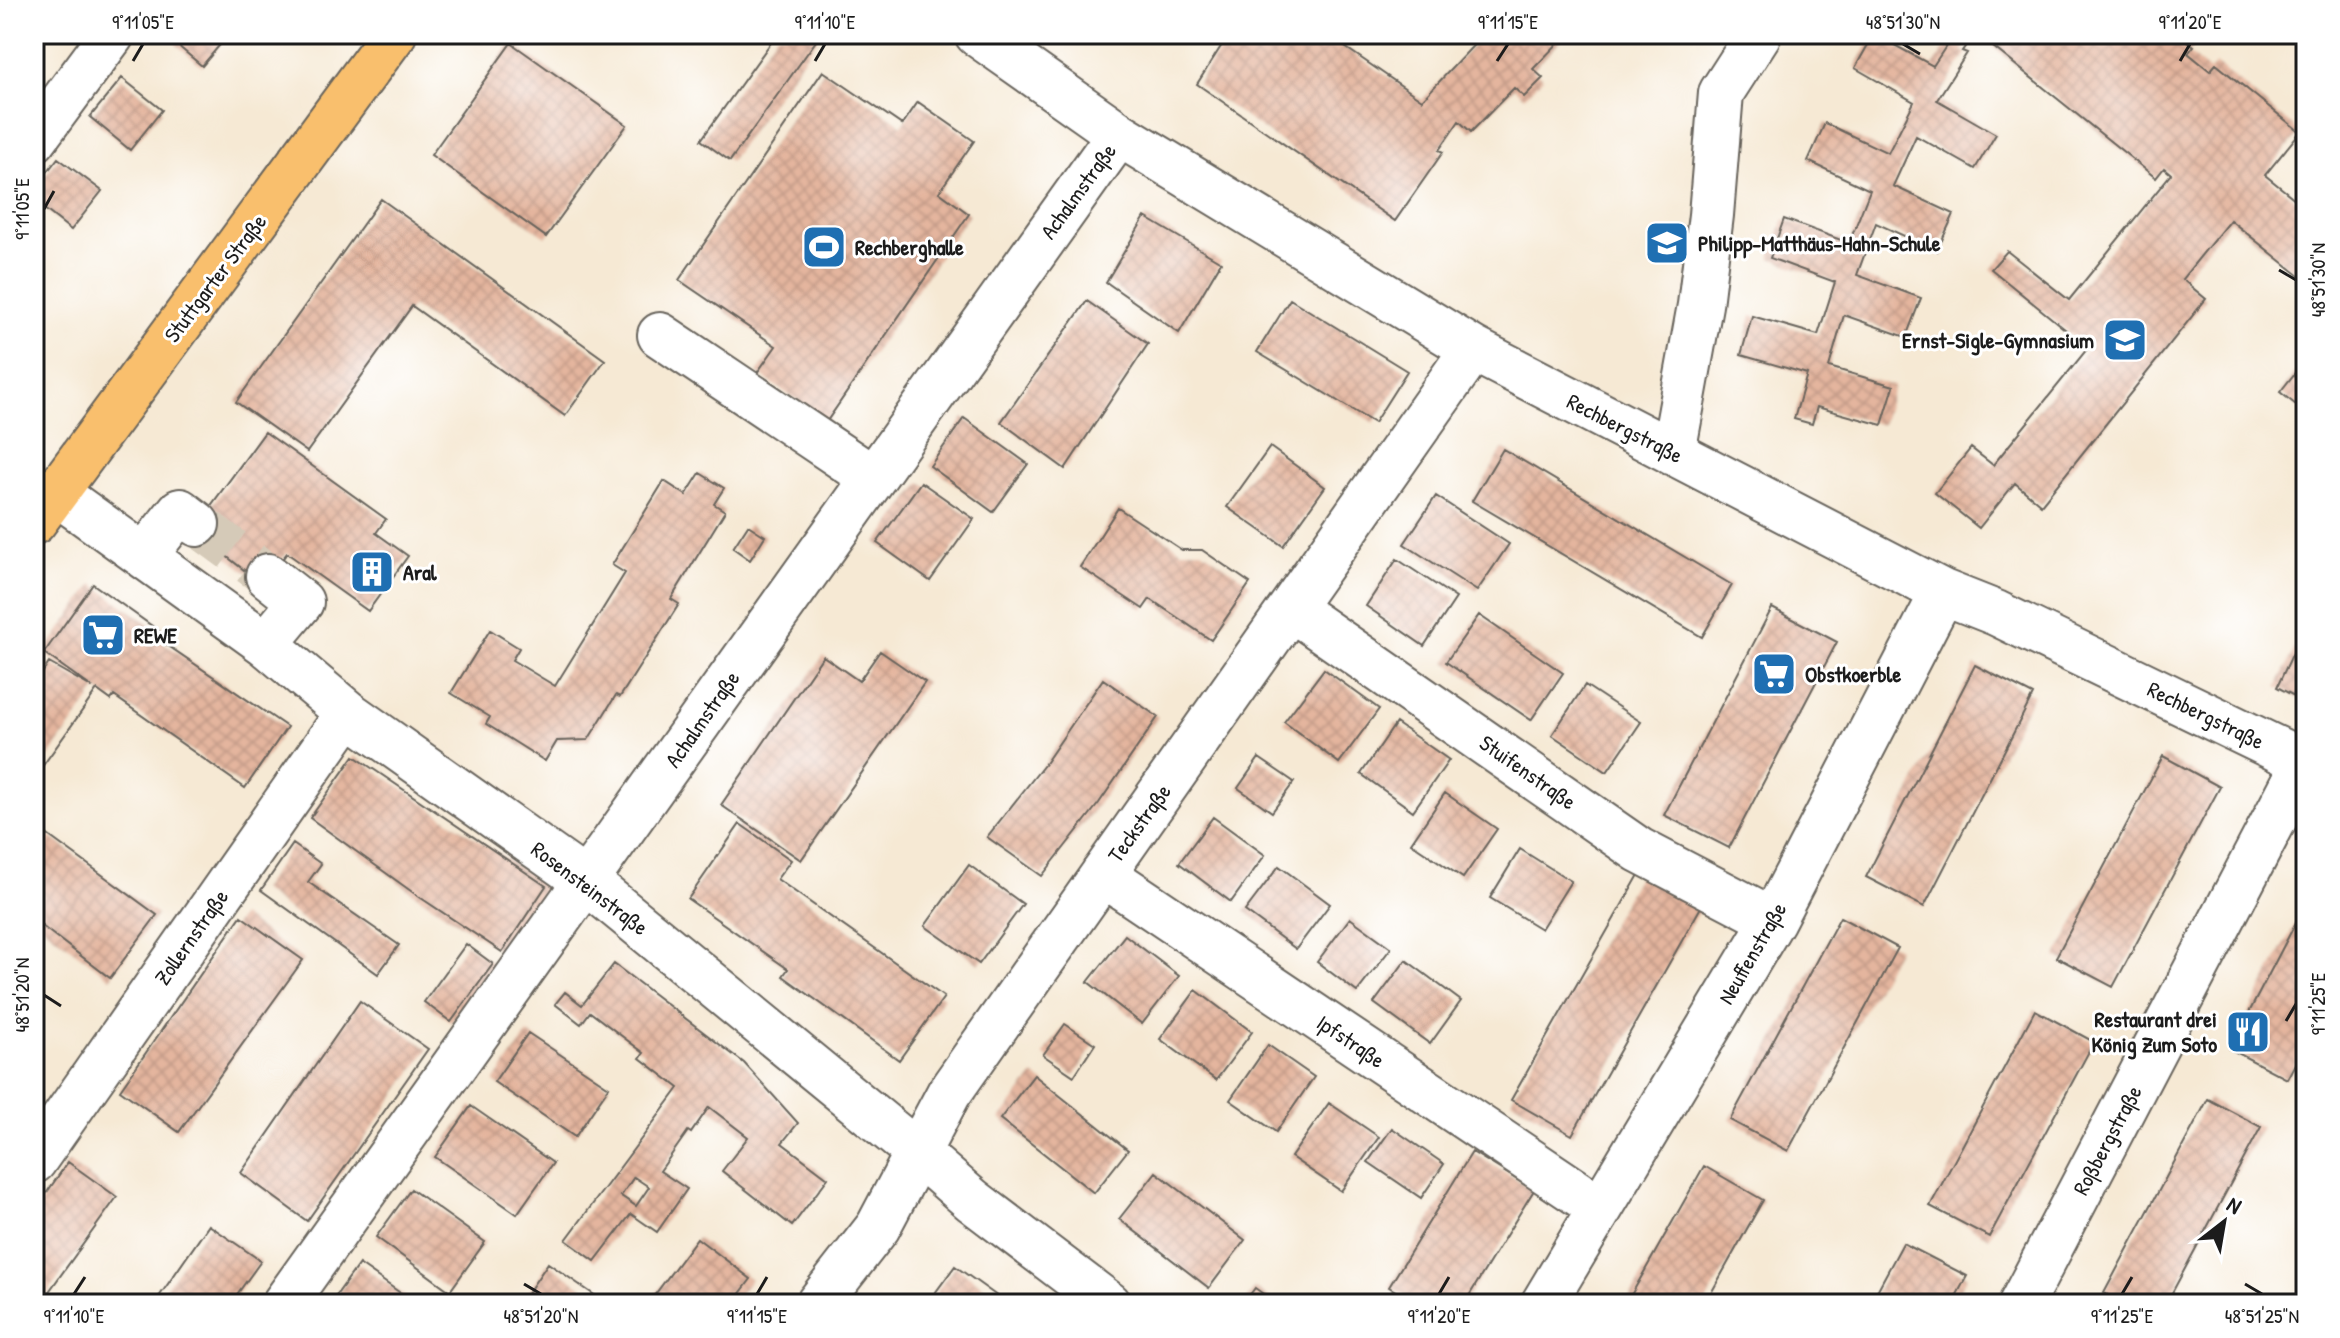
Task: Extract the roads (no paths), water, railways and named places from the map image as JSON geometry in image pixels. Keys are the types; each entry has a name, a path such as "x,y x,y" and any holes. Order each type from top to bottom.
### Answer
{"main road":[{"name":"Stuttgarter Straße","path":"45,507 394,34"}],"street":[{"name":"Rechbergstraße","path":"977,34 1119,134 1473,349 1943,592 1996,613 2305,763"},
{"path":"1673,453 1700,305 1721,93 1759,34"},
{"path":"34,140 110,35"},
{"name":"Achalmstraße","path":"284,1304 1119,134"},
{"path":"660,335 873,478"},
{"name":"Teckstraße","path":"818,1304 878,1227 949,1093 1473,349"},
{"name":"Rosensteinstraße","path":"45,507 145,555 266,644 348,713 587,882 972,1200 1109,1304"},
{"path":"145,555 180,511 197,524"},
{"path":"266,644 301,602 268,576"},
{"name":"Neuffenstraße","path":"1543,1304 1773,920 1943,592"},
{"name":"Stuifenstraße","path":"1292,609 1639,850 1773,920"},
{"name":"Zollernstraße","path":"34,1161 348,713"},
{"name":"Roßbergstraße","path":"2021,1304 2305,763"},
{"name":"Ipfstraße","path":"1103,874 1600,1208"}],"tunnel":[{"path":"197,524 268,576"}],"place":[{"name":"Philipp-Matthäus-Hahn-Schule","path":"1667,243"},
{"name":"Rechberghalle","path":"824,247"},
{"name":"Ernst-Sigle-Gymnasium","path":"2125,340"},
{"name":"Aral","path":"372,572"},
{"name":"REWE","path":"103,635"},
{"name":"Obstkoerble","path":"1774,674"},
{"name":"Restaurant drei König Zum Soto","path":"2248,1032"}]}
